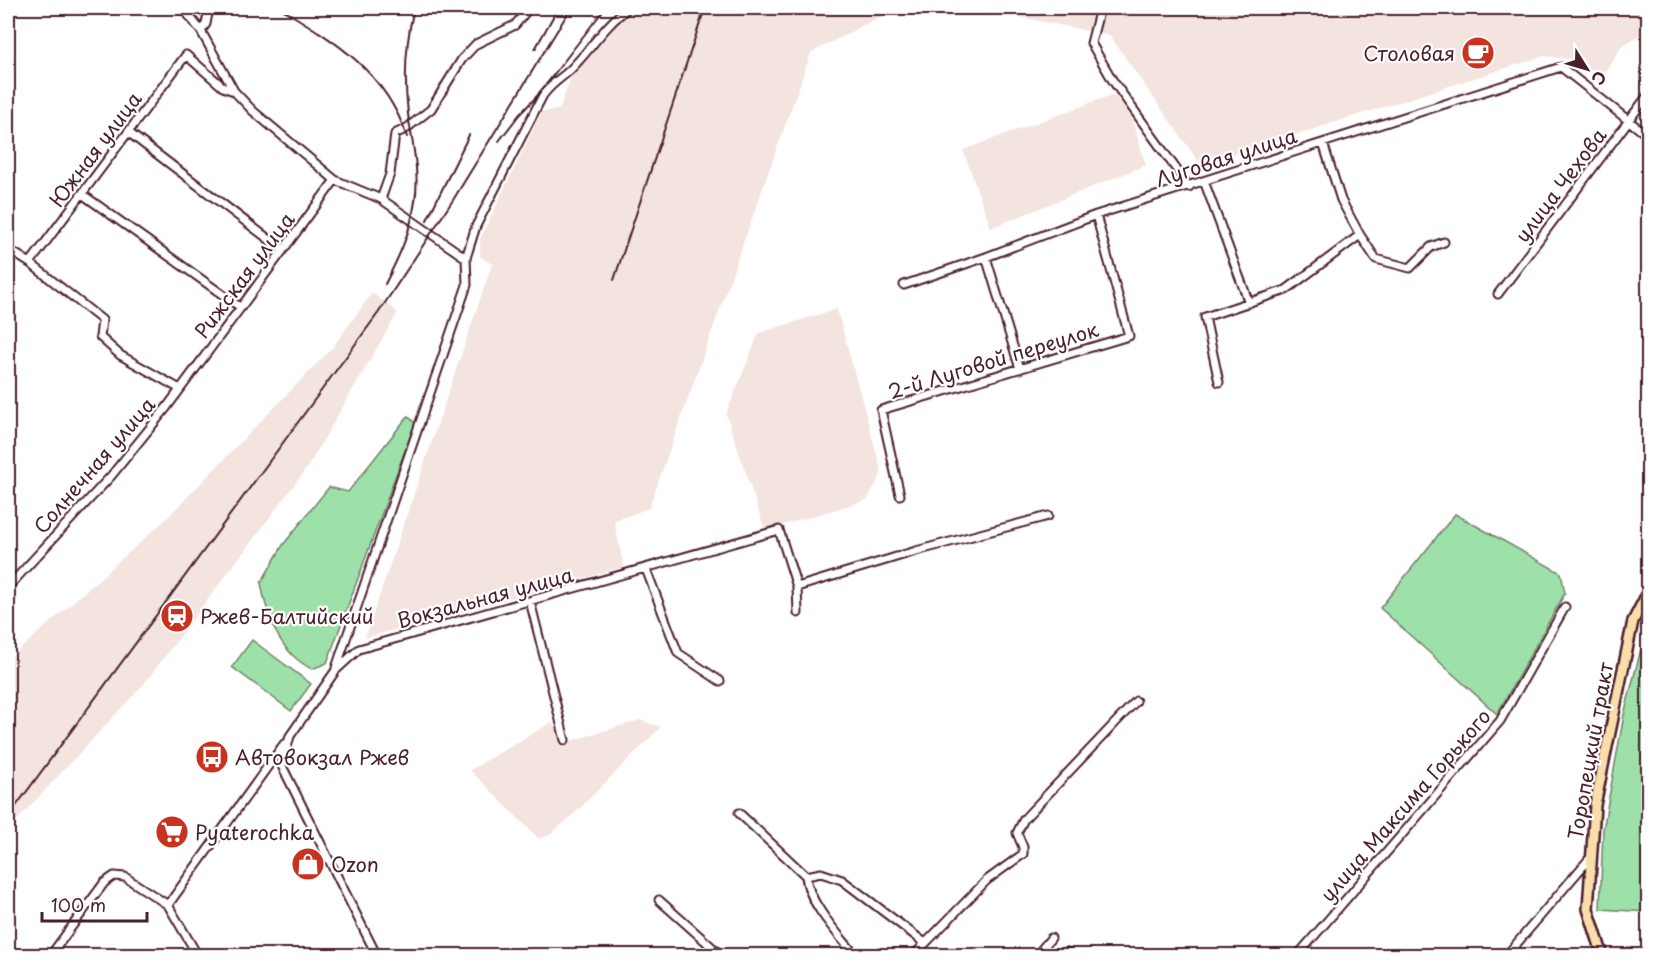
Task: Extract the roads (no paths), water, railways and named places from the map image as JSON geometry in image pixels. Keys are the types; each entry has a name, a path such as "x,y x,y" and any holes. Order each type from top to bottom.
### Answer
{"main road":[{"name":"Торопецкий тракт","path":"1603,956 1588,909 1595,805 1633,621 1648,592"}],"street":[{"path":"183,8 201,31 234,91 253,111 335,180 381,200 466,258"},
{"path":"201,31 206,24 209,8"},
{"path":"381,200 390,174 395,134 431,110 462,59 476,45 515,25 529,8"},
{"path":"336,670 467,285 466,258 476,226 543,95 551,84 569,71 617,16 628,8"},
{"path":"1100,8 1091,43 1113,81 1189,187"},
{"name":"Южная улица","path":"30,264 186,55 223,87 234,91"},
{"name":"Луговая улица","path":"904,285 1096,215 1561,67 1628,122"},
{"name":"улица Чехова","path":"1498,294 1648,95"},
{"path":"1628,122 1648,136"},
{"path":"128,132 283,250"},
{"path":"1323,143 1341,200 1376,259 1410,268 1431,247 1444,242"},
{"name":"Рижская улица","path":"180,389 335,180"},
{"path":"1204,181 1249,303"},
{"path":"82,194 240,308"},
{"name":"2-й Луговой переулок","path":"900,495 881,410 1129,336 1096,215"},
{"path":"1219,382 1205,317 1286,290 1360,235"},
{"path":"8,249 102,320 100,337 120,355 180,389"},
{"path":"986,257 1020,369"},
{"name":"Солнечная улица","path":"8,587 111,476 180,389"},
{"path":"798,614 797,587 916,551 1048,516"},
{"name":"Вокзальная улица","path":"377,956 282,766 290,736 336,670 359,649 779,530 797,587"},
{"path":"646,569 678,653 720,681"},
{"path":"530,601 565,740"},
{"name":"улица Максима Горького","path":"1297,956 1500,721 1565,607"},
{"path":"914,956 987,880 1023,854 1023,847 1017,833 1024,819 1136,701"},
{"path":"168,905 290,736"},
{"path":"264,772 277,769 292,787"},
{"path":"740,813 806,876 807,886 827,920 856,956"},
{"path":"1506,956 1590,858"},
{"path":"806,876 821,873 842,880 925,943"},
{"path":"50,956 96,892 114,876 125,877 168,905 198,956"},
{"path":"659,900 722,956"},
{"path":"1036,956 1051,938"}],"railway":[{"path":"280,8 339,46 372,76 398,114 407,137"},
{"path":"385,284 400,254 407,233 416,190 416,168 406,88 406,61 414,8"},
{"path":"535,49 558,8"},
{"path":"8,817 379,312 453,200 571,8"},
{"path":"499,141 538,95 605,8"},
{"path":"614,280 705,8"},
{"path":"427,220 469,135"}],"place":[{"name":"Столовая","path":"1478,53"},
{"name":"Ржев-Балтийский","path":"177,616"},
{"name":"Автовокзал Ржев","path":"212,757"},
{"name":"Pyaterochka","path":"172,832"},
{"name":"Ozon","path":"308,864"}]}
